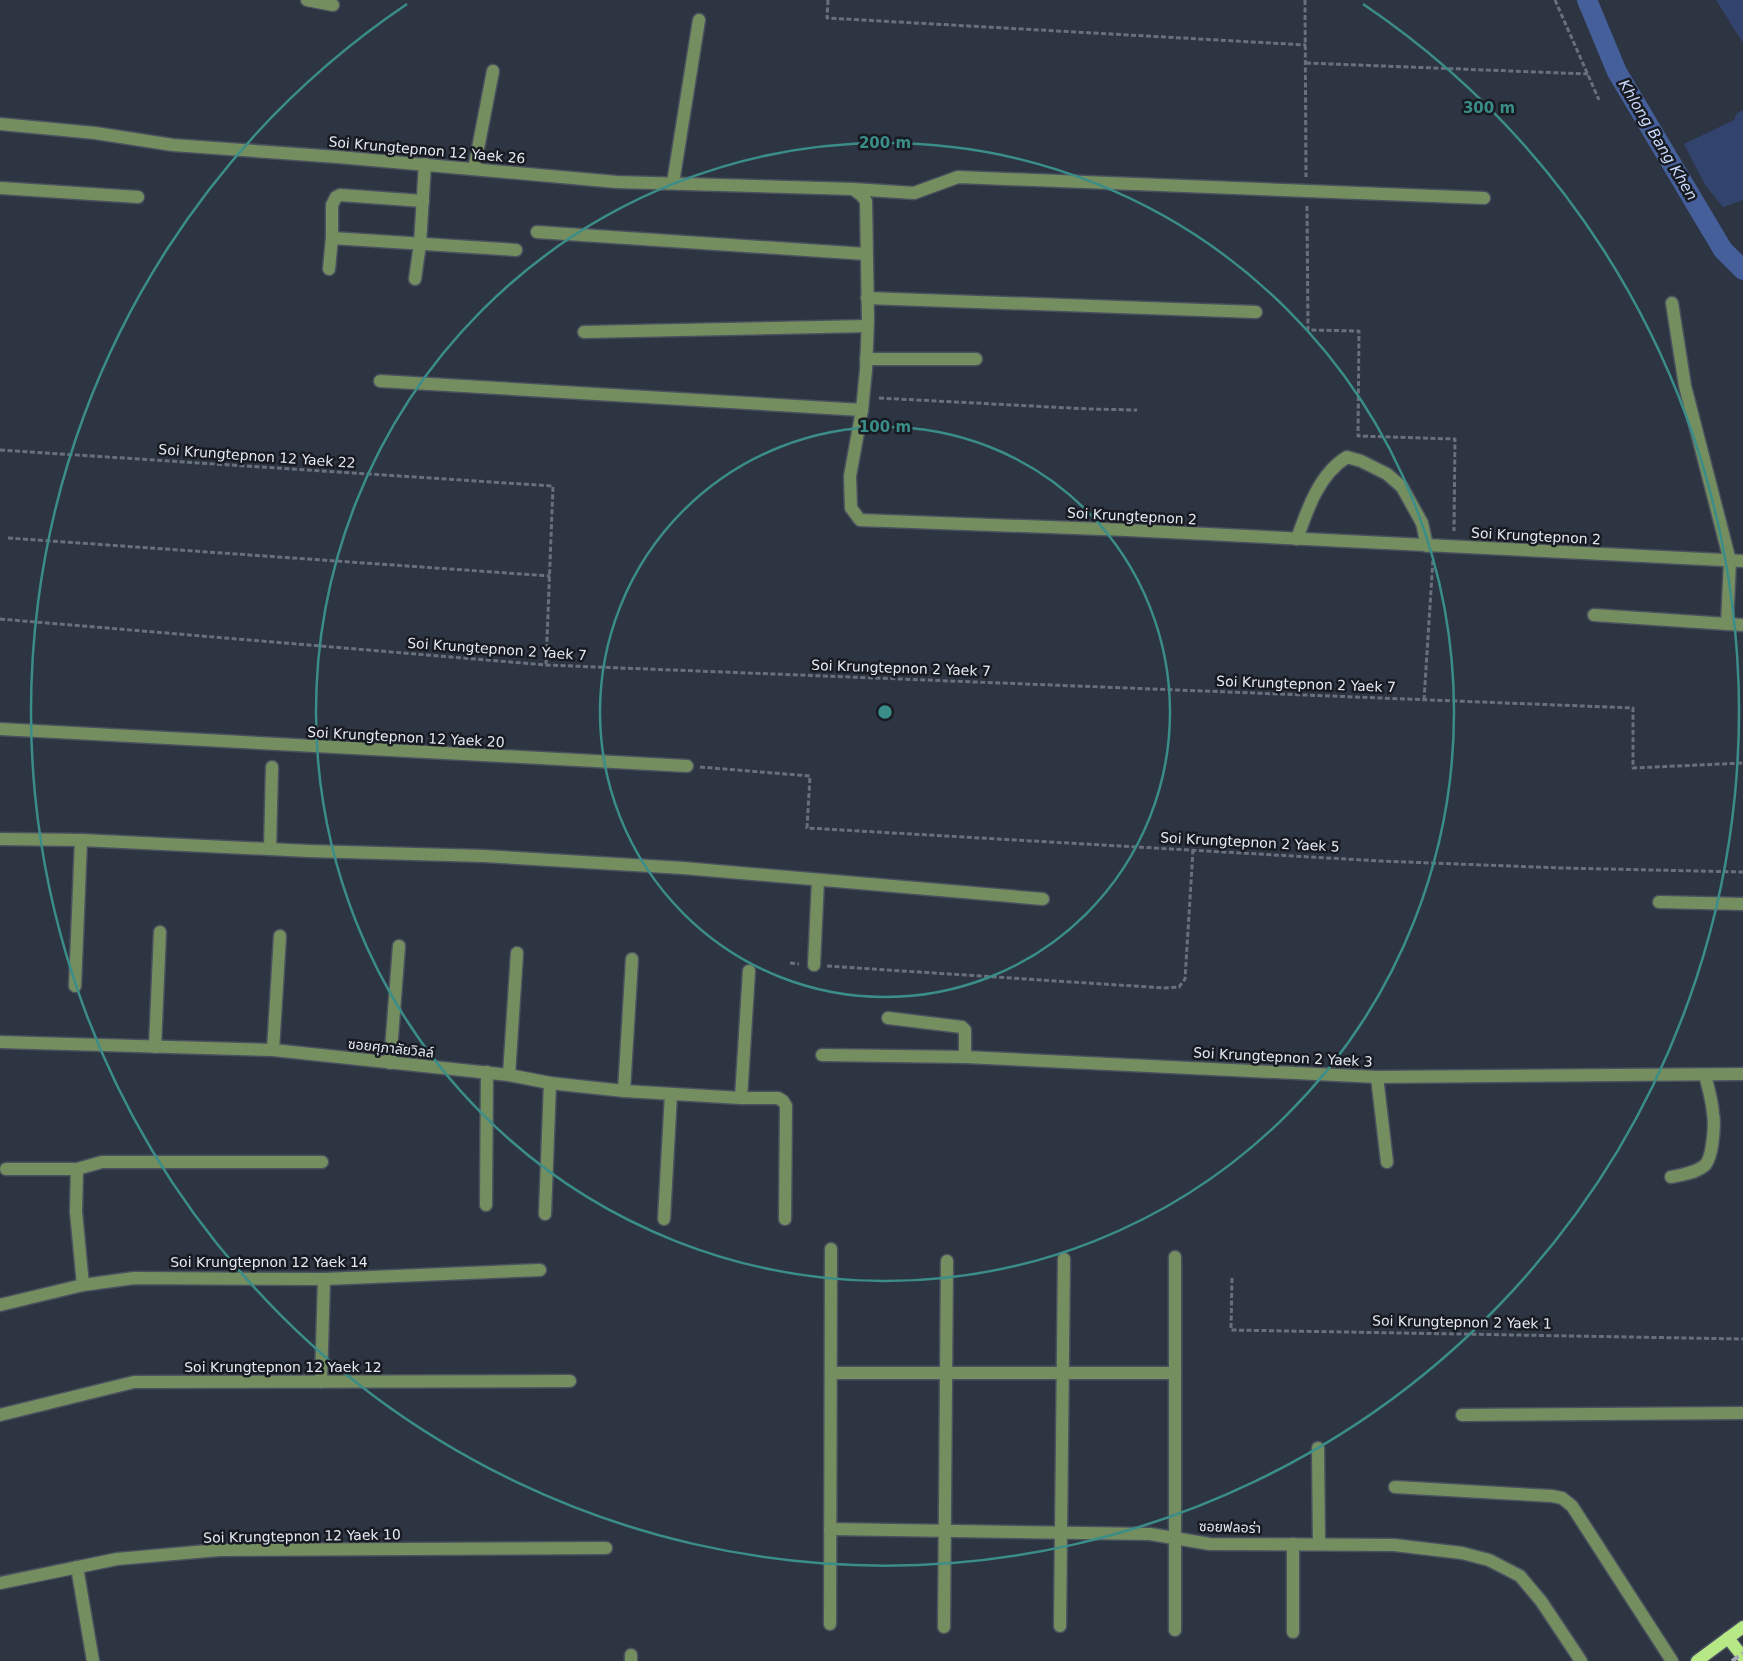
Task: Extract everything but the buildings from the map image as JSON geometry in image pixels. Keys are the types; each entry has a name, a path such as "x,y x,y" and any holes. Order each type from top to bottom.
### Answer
{"main road":[{"path":"1697,1661 1743,1627"},
{"path":"1728,1638 1743,1657"}],"street":[{"path":"308,0 333,5"},
{"path":"672,184 699,20"},
{"path":"474,169 493,71"},
{"name":"Soi Krungtepnon 12 Yaek 26","path":"0,124 95,133 174,145 425,164 617,182 853,189 914,193 958,178 1484,198"},
{"path":"415,278 420,244 425,164"},
{"path":"0,188 138,197"},
{"name":"Soi Krungtepnon 2","path":"853,189 861,194 866,201 866,359 862,404 850,476 851,508 860,520 1127,530 1743,562"},
{"path":"329,269 332,238 332,205 336,197 340,195 423,201"},
{"path":"537,232 866,254"},
{"path":"332,238 516,250"},
{"path":"867,298 1256,312"},
{"path":"1672,303 1685,386 1730,561 1727,624"},
{"path":"584,332 867,326"},
{"path":"866,359 976,359"},
{"path":"380,380 862,404"},
{"path":"1297,539 1308,508 1324,479 1337,462 1347,457 1361,461 1387,474 1402,486 1422,523 1430,546"},
{"path":"1594,615 1743,625"},
{"name":"Soi Krungtepnon 12 Yaek 20","path":"0,729 687,766"},
{"path":"270,848 272,767"},
{"path":"0,839 81,840 270,848 683,868 1043,899"},
{"path":"75,986 81,840"},
{"path":"814,965 818,880"},
{"path":"1659,902 1743,904"},
{"path":"154,1047 160,932"},
{"path":"273,1050 280,936"},
{"path":"390,1063 399,946"},
{"path":"510,1075 517,953"},
{"path":"624,1091 632,959"},
{"path":"741,1098 749,971"},
{"path":"888,1018 962,1027 965,1030 965,1057"},
{"name":"ซอยศุภาลัยวิลล์","path":"0,1042 273,1050 487,1072 550,1083 624,1091 741,1098 778,1098 786,1106 785,1219"},
{"name":"Soi Krungtepnon 2 Yaek 3","path":"822,1055 965,1057 1377,1077 1743,1074"},
{"path":"486,1205 487,1072"},
{"path":"1671,1177 1697,1171 1706,1165 1708,1161 1714,1113 1705,1075"},
{"path":"1377,1077 1387,1162"},
{"path":"545,1214 550,1083"},
{"path":"664,1219 671,1094"},
{"path":"6,1169 77,1169 102,1162 322,1162"},
{"path":"77,1169 76,1212 83,1284"},
{"path":"830,1624 831,1249"},
{"path":"1174,1630 1175,1257"},
{"path":"1060,1626 1064,1259"},
{"path":"944,1627 947,1261"},
{"name":"Soi Krungtepnon 12 Yaek 14","path":"0,1305 83,1284 134,1278 324,1279 540,1270"},
{"path":"322,1382 324,1279"},
{"path":"831,1373 1175,1373"},
{"name":"Soi Krungtepnon 12 Yaek 12","path":"0,1415 134,1382 570,1381"},
{"path":"1462,1415 1743,1414"},
{"path":"1318,1448 1319,1544"},
{"path":"1395,1487 1562,1498 1572,1506 1672,1661"},
{"name":"ซอยฟลอร่า","path":"830,1529 1150,1534 1210,1544 1394,1545 1462,1553 1488,1560 1520,1576 1541,1601 1581,1661"},
{"path":"1293,1544 1293,1632"},
{"name":"Soi Krungtepnon 12 Yaek 10","path":"0,1583 117,1559 219,1550 606,1548"},
{"path":"77,1567 92,1661"}],"path":[{"path":"828,0 827,18 1306,44"},
{"path":"1305,0 1308,330 1359,331 1358,436 1455,439 1454,547"},
{"path":"1555,0 1599,100"},
{"path":"1306,62 1588,74"},
{"path":"862,404 1032,406 1137,410"},
{"name":"Soi Krungtepnon 12 Yaek 22","path":"0,450 552,486 550,576"},
{"path":"8,538 550,576 546,665"},
{"path":"1424,700 1430,546"},
{"name":"Soi Krungtepnon 2 Yaek 7","path":"0,619 546,665 1633,708 1633,768 1743,763"},
{"name":"Soi Krungtepnon 2 Yaek 5","path":"687,766 810,776 807,828 1380,861 1561,868 1743,872"},
{"path":"790,963 1164,988 1179,987 1185,979 1193,850"},
{"name":"Soi Krungtepnon 2 Yaek 1","path":"1232,1278 1231,1330 1743,1339"}],"shaded area":[{"path":"1716,0 1743,0 1743,43"},
{"path":"1743,110 1743,200 1723,207 1705,185 1684,144 1734,120 1737,113"}],"waterway":[{"name":"Khlong Bang Khen","path":"1587,0 1617,72 1723,250 1743,270"}],"railway":[{"path":"1732,1661 1743,1653"}]}
